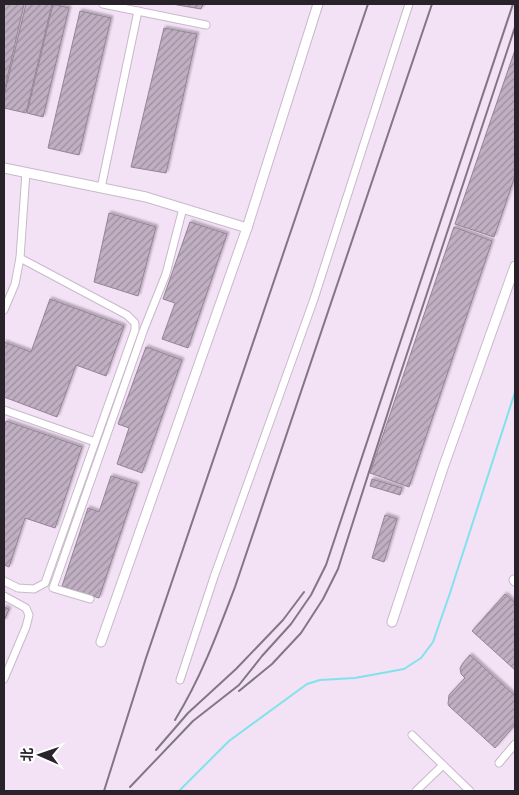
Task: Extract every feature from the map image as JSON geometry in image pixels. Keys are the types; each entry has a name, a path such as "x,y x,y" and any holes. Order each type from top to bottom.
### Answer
{"street":[{"path":"103,4 206,25"},
{"path":"101,642 247,228 318,4"},
{"path":"180,680 214,578 314,299 409,4"},
{"path":"101,188 138,11"},
{"path":"4,168 146,197 247,228"},
{"path":"4,310 15,284 20,258 26,172"},
{"path":"90,600 53,588 144,329 166,274 183,208"},
{"path":"4,581 18,588 34,589 45,583 135,330 135,323 127,315 20,258"},
{"path":"392,622 443,468 515,266"},
{"path":"4,410 95,442"},
{"path":"4,596 26,608 29,615 26,627 4,679"},
{"path":"412,735 470,791"},
{"path":"499,762 515,744"},
{"path":"416,791 443,765"}],"building":[{"path":"4,4 24,4 4,92"},
{"path":"26,4 52,4 26,113 4,108 4,96"},
{"path":"53,4 69,8 43,117 27,113"},
{"path":"172,4 203,4 201,9"},
{"path":"80,11 111,18 79,155 48,148"},
{"path":"164,28 197,34 166,173 131,167"},
{"path":"515,50 515,176 494,237 455,224"},
{"path":"109,213 156,227 138,296 94,282"},
{"path":"190,222 227,234 188,348 162,339 175,303 163,299"},
{"path":"454,227 492,241 409,487 370,473"},
{"path":"50,299 124,326 106,376 76,365 57,417 4,397 4,342 31,352"},
{"path":"146,347 182,360 142,473 117,464 129,428 118,424"},
{"path":"6,421 82,447 55,528 25,518 9,567 4,565 4,429"},
{"path":"111,476 137,484 99,598 62,586 88,508 99,512"},
{"path":"372,479 402,488 400,495 370,486"},
{"path":"385,515 397,519 384,562 372,558"},
{"path":"505,594 515,603 515,670 472,631"},
{"path":"4,607 9,609 4,621"},
{"path":"470,655 515,696 515,725 495,748 448,704 449,695 465,678 461,674 460,668"}],"waterway":[{"path":"179,791 229,741 307,684 320,680 355,678 404,669 421,658 433,642 515,392"}],"railway":[{"path":"104,791 146,658 368,4"},
{"path":"175,720 201,671 235,587 432,4"},
{"path":"130,787 193,721 239,685 291,624 311,595 326,565 513,4"},
{"path":"239,691 272,664 301,633 323,599 338,569 515,27"},
{"path":"156,750 188,713 236,669 283,620 304,592"}]}
